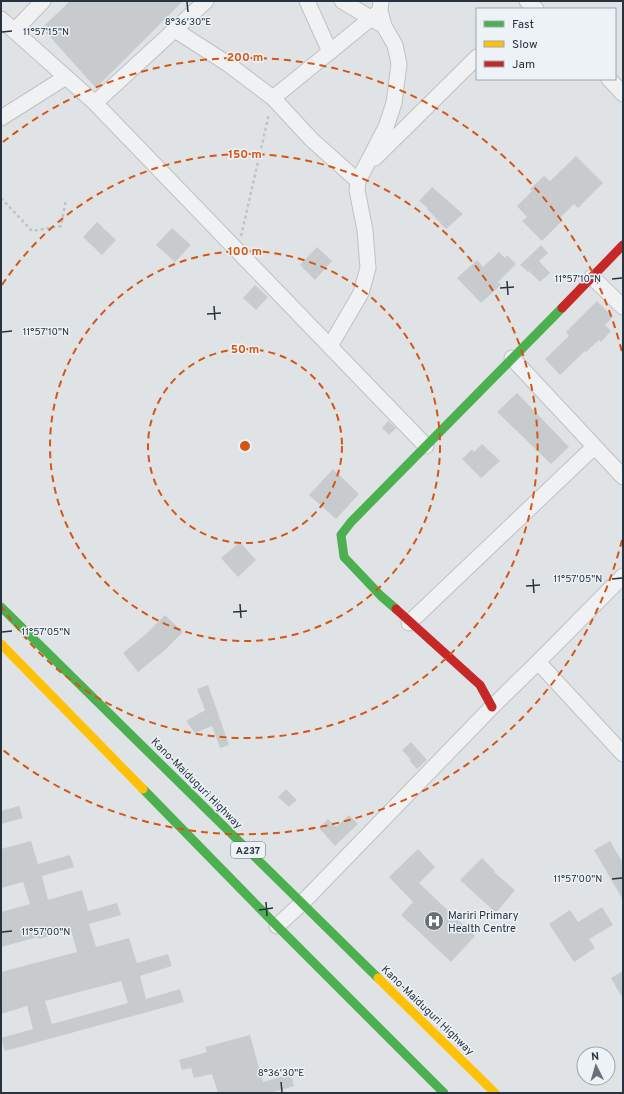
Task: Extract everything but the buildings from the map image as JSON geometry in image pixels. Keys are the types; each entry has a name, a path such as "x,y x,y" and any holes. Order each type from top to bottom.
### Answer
{"main road":[{"path":"492,707 480,685 381,596 344,557 341,535 351,522 623,245"},
{"name":"Kano-Maiduguri Highway","path":"1,607 495,1093"},
{"name":"A237","path":"1,644 277,926 444,1093"}],"street":[{"path":"14,31 43,1"},
{"path":"95,103 206,1"},
{"path":"307,1 330,52"},
{"path":"330,346 361,292 368,268 364,230 356,190 358,180 386,127 394,103 399,64 395,45 379,14 342,1"},
{"path":"273,98 379,14"},
{"path":"1,19 95,103 426,446"},
{"path":"175,30 228,64 273,98 312,140 358,180"},
{"path":"365,167 476,58"},
{"path":"1,118 66,77"},
{"path":"610,80 623,94"},
{"path":"592,277 623,307"},
{"path":"512,358 623,477"},
{"path":"410,623 594,447"},
{"path":"277,926 302,903 492,707 623,576"},
{"path":"538,662 623,754"}],"path":[{"path":"238,250 273,98"},
{"path":"1,198 32,231 61,226 66,199"}],"traffic: fast":[{"path":"396,609 381,596 344,557 341,535 351,522 562,308"},
{"path":"1,607 378,978"},
{"path":"143,789 444,1093"}],"traffic: slow":[{"path":"1,644 143,789"},
{"path":"378,978 495,1093"}],"traffic: jam":[{"path":"562,308 623,245"},
{"path":"396,609 480,685 492,707"}],"place":[{"name":"Mariri Primary Health Centre","path":"434,921"}]}
